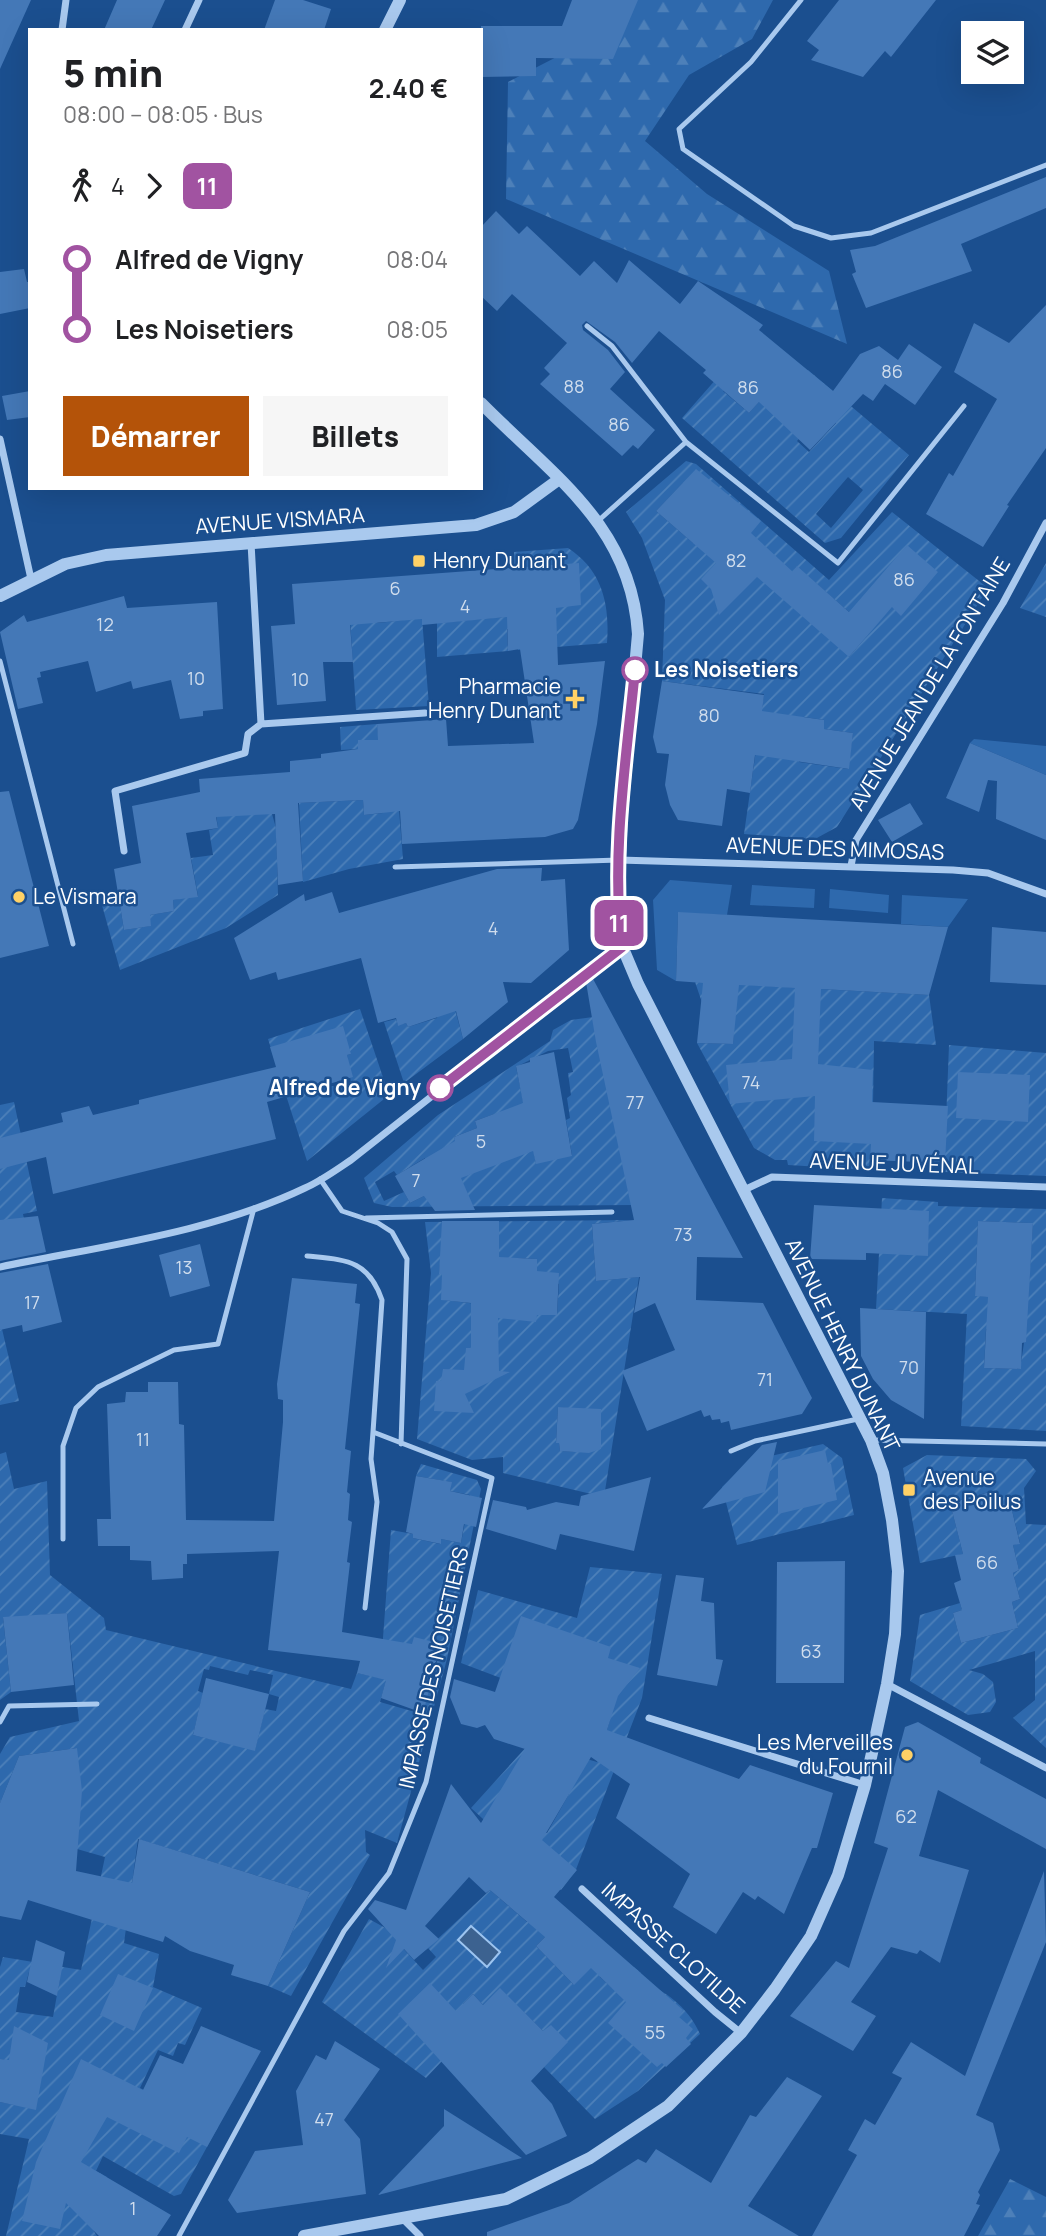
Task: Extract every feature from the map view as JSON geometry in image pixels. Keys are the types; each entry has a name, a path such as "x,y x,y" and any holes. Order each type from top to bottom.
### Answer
{"street":[{"path":"62,28 66,0"},
{"path":"186,28 199,0"},
{"path":"386,28 400,0"},
{"name":"AVENUE HENRY DUNANT","path":"304,2236 404,2220 506,2199 590,2158 668,2106 741,2033 811,1936 838,1875 865,1785 887,1684 898,1571 883,1473 862,1419 638,984 622,947 618,910 619,860 638,634 636,604 630,581 617,550 598,521 483,405"},
{"path":"0,439 31,579"},
{"name":"AVENUE VISMARA","path":"0,596 65,564 106,555 476,525 514,512 558,480"},
{"name":"AVENUE JEAN DE LA FONTAINE","path":"851,866 856,840 1003,603 1046,523"},
{"path":"251,542 261,724"},
{"path":"124,851 115,791 245,753 248,734 261,724 425,713"},
{"name":"AVENUE DES MIMOSAS","path":"619,860 851,866 988,873 1046,894"},
{"path":"0,1266 181,1230 254,1208 320,1179 351,1160 622,947"},
{"name":"AVENUE JUVÉNAL","path":"744,1190 772,1177 1046,1187"},
{"path":"887,1684 1046,1768"},
{"path":"649,1718 865,1785"},
{"name":"IMPASSE CLOTILDE","path":"582,1889 741,2033"},
{"path":"404,2220 420,2236"}],"lane":[{"path":"801,0 751,62 679,129 683,149 794,226 831,238 871,233 1046,165"},
{"path":"587,326 612,346 686,442 838,563 964,406"},
{"path":"598,521 686,442"},
{"path":"0,661 72,944"},
{"path":"395,867 619,860"},
{"path":"320,1179 342,1211 378,1223 392,1232 407,1259 401,1444"},
{"path":"63,1539 63,1446 76,1408 98,1387 174,1350 218,1344 254,1208"},
{"path":"357,1218 612,1212"},
{"path":"307,1256 345,1260 364,1269 376,1284 382,1300 371,1459 377,1502 365,1608"},
{"path":"731,1451 755,1441 862,1419"},
{"name":"IMPASSE DES NOISETIERS","path":"179,2236 344,1931 389,1873 426,1782 492,1478 373,1432"},
{"path":"871,1440 1046,1444"},
{"path":"0,1722 9,1706 97,1704"}],"green space":[{"path":"626,0 773,0 752,39 689,75 645,141 707,194 829,271 847,344 506,199 508,82 605,32"},
{"path":"753,337 790,392 808,370 909,455 841,538 825,543 682,418","holes":["745,365 774,385 749,413 723,391","823,411 836,423 809,452 797,441","848,477 863,490 831,528 816,514"]},
{"path":"686,461 696,464 829,580 892,512 988,588 837,827 815,839 744,834 764,694 662,681 665,600 642,538 626,512","holes":["683,483 693,543 656,511","811,579 871,631 849,657","804,717 824,720 824,729 853,733 848,769 799,762"]},
{"path":"568,548 589,567 601,589 607,615 607,643 518,650 516,628 507,629 508,651 437,657 437,623 516,616 514,552"},
{"path":"1046,563 1046,617 1020,608"},
{"path":"349,604 378,623 422,618 429,706 356,710"},
{"path":"377,724 379,745 394,748 403,859 349,869 303,882 299,803 363,800 364,815 383,813 379,750 371,740 358,740 358,749 341,750 340,727"},
{"path":"974,739 1046,746 1046,775 970,743"},
{"path":"216,814 272,814 276,828 278,895 226,928 120,970 100,898 118,894 124,930 150,926 150,915 174,911 173,900 198,896 191,858 213,855 209,830 218,828"},
{"path":"670,880 732,885 727,915 678,913 676,981 657,970 653,900"},
{"path":"752,885 815,889 814,908 750,905"},
{"path":"830,889 889,895 888,913 829,908"},
{"path":"902,895 968,899 948,927 901,924"},
{"path":"695,982 929,995 936,1045 874,1041 872,1170 788,1165 787,1160 775,1160 754,1148 697,1043 733,1044 734,1031 711,1029"},
{"path":"448,983 463,1039 404,1083 384,1022 396,1019 398,1025 406,1023 408,1027 437,1018"},
{"path":"360,1009 389,1095 307,1161 268,1039","holes":["290,1041 351,1054 347,1055 351,1083 305,1091"]},
{"path":"593,1017 632,1205 392,1207 374,1203 364,1178 438,1115 550,1041 553,1030 571,1020","holes":["568,1048 573,1072 568,1073 571,1095 567,1098 570,1118 566,1120 572,1155 536,1163 516,1067 548,1051","494,1114 469,1175 454,1137 477,1128 475,1121","425,1158 424,1196 410,1203 404,1192 384,1201 375,1182 394,1171 397,1175"]},
{"path":"949,1045 1046,1053 1046,1176 944,1172"},
{"path":"14,1102 37,1211 23,1214 27,1235 0,1241 0,1105"},
{"path":"882,1198 938,1202 938,1206 1046,1209 1046,1431 961,1426 967,1314 876,1309","holes":["978,1221 1033,1223 1028,1298 975,1296","986,1329 1026,1330 1020,1369 984,1368"]},
{"path":"633,1220 592,1224 596,1281 639,1277 604,1497 503,1473 503,1457 472,1460 417,1439 431,1273 425,1222","holes":["441,1254 477,1304 444,1300 442,1274 439,1274","518,1258 537,1259 537,1271 559,1284 557,1315 537,1315 517,1276","558,1407 588,1410 576,1452 560,1451 559,1443 556,1442"]},
{"path":"2,1329 19,1401 0,1405 0,1330"},
{"path":"823,1444 842,1458 854,1515 737,1545 722,1487 749,1461"},
{"path":"6,1452 14,1489 47,1481 50,1575 104,1618 106,1630 351,1689 357,1673 380,1678 391,1530 413,1534 413,1538 440,1544 441,1539 461,1543 470,1495 450,1491 451,1482 416,1476 421,1464 477,1480 481,1489 447,1659 397,1843 365,1830 366,1852 370,1855 291,1996 268,1986 310,1892 138,1839 124,1943 159,1954 153,1987 202,2008 185,2045 178,2043 173,2056 158,2050 140,2088 218,2127 181,2194 174,2196 103,2156 96,2171 107,2177 92,2215 93,2229 97,2236 6,2236 29,2139 0,2134 0,2102 15,2105 12,2061 0,2059 0,1967 3,1957 81,1970 105,1857 77,1849 77,1748 19,1756 0,1803 0,1754 10,1737 79,1721 67,1613 3,1618 11,1692 0,1700 0,1454","holes":["411,1651 438,1658 422,1714 380,1702 391,1663","210,1666 248,1675 250,1670 273,1675 269,1694 279,1697 276,1711 265,1709 255,1750 193,1735 203,1693 198,1691 204,1669 209,1670","29,1972 60,1978 53,2017 16,2012 20,1987 25,1987"]},
{"path":"927,1455 1026,1459 1036,1471 1024,1488 1026,1524 1046,1525 1046,1748 1013,1718 1035,1700 1035,1651 969,1670 983,1674 993,1682 996,1702 990,1712 968,1715 910,1681 920,1615 960,1603 962,1610 953,1613 961,1643 1018,1628 1012,1602 1020,1599 1013,1573 1019,1570 1013,1545 1020,1543 1010,1502 994,1506 989,1492 950,1503 963,1554 920,1563 903,1468"},
{"path":"590,1567 662,1574 642,1698 575,1872 561,1890 471,1808 528,1745 554,1698 461,1663 478,1590 577,1618","holes":["610,1720 597,1762 552,1749","516,1764 569,1794 547,1833 546,1833"]},
{"path":"490,1890 527,1922 549,1898 553,1929 536,1946 573,1984 612,1948 600,1977 612,1988 634,1967 641,1973 634,1981 654,1987 673,1999 689,2015 700,2034 638,2091 595,2119 544,2067 543,2031 500,1989 483,2005 473,1994 463,2004 471,2033 430,1984 442,2061 426,2078 322,2002 369,1919 402,1937 398,1943 423,1970 436,1957 428,1948"},
{"path":"1010,2179 1046,2197 1046,2236 978,2236"}],"shaded area":[{"path":"471,1926 500,1952 487,1967 458,1940"}],"building":[{"path":"0,0 31,0 0,69"},
{"path":"117,0 165,0 152,28 105,28"},
{"path":"275,0 303,0 331,9 325,28 265,28"},
{"path":"572,0 638,0 613,59 536,58 536,76 483,77 481,26 562,26"},
{"path":"839,0 936,0 891,57 885,51 863,77 811,60 819,50 807,41"},
{"path":"1046,177 1046,208 961,244 972,271 866,308 852,274 856,272 850,250 875,246"},
{"path":"496,211 519,234 527,226 580,276 594,261 617,283 629,260 680,304 698,281 763,325 759,330 833,391 860,354 879,346 898,360 909,344 942,367 915,405 885,384 873,401 863,394 810,450 759,402 749,413 703,373 706,370 659,331 632,363 615,342 586,321 582,325 583,330 608,350 625,372 610,389 655,430 638,449 633,445 622,456 540,384 550,374 544,368 567,343 512,294 497,311 483,298 483,225"},
{"path":"24,269 28,282 28,308 0,314 0,272"},
{"path":"1046,305 1046,448 1007,505 1009,506 983,547 926,514 949,473 953,476 997,399 954,372 974,323 1009,343"},
{"path":"28,391 28,417 7,420 2,396"},
{"path":"696,469 761,521 751,533 793,572 797,566 849,612 907,545 938,572 901,616 892,607 849,657 757,577 719,615 711,589 701,579 716,563 656,511"},
{"path":"579,563 581,605 556,608 558,665 605,661 597,724 578,820 573,829 545,837 402,844 400,811 364,815 363,800 298,803 303,881 278,885 275,814 216,817 218,828 186,833 198,897 173,900 174,911 150,915 151,926 124,930 114,869 141,863 132,806 200,792 199,779 290,772 290,761 321,758 321,754 358,749 358,740 378,740 377,724 446,719 448,746 534,743 520,649 508,651 507,617 422,625 422,619 350,625 353,662 323,662 326,701 277,705 271,626 295,624 292,584"},
{"path":"124,596 127,608 217,602 223,709 203,711 203,716 180,719 171,680 133,689 131,681 96,692 88,661 40,672 41,677 37,678 43,703 18,709 0,632 24,615 27,622"},
{"path":"662,681 764,695 762,711 824,720 824,729 853,733 849,769 755,755 750,793 727,789 722,826 678,820 670,805 665,785 669,754 657,753 653,737"},
{"path":"970,743 1046,775 1046,840 996,819 997,781 988,780 979,812 946,798"},
{"name":"Le Vismara","path":"9,791 49,946 0,958 0,792"},
{"path":"910,803 923,824 892,842 878,820"},
{"path":"542,868 541,881 565,879 569,950 531,983 503,982 508,1002 463,1039 456,1011 408,1027 406,1023 398,1026 396,1018 378,1023 361,958 278,980 276,972 250,980 234,938 304,894 305,901 332,892 339,913 497,869"},
{"path":"678,912 948,927 929,995 821,989 818,1064 873,1070 872,1102 948,1106 945,1163 870,1160 871,1144 814,1141 815,1096 730,1104 726,1065 792,1059 795,988 739,985 733,1044 697,1043 703,983 676,981"},
{"path":"992,927 1046,932 1046,985 990,982"},
{"path":"592,977 743,1258 697,1257 696,1300 763,1303 812,1398 802,1414 731,1430 729,1421 721,1423 720,1419 712,1420 710,1415 704,1417 701,1410 647,1431 622,1371 675,1350 655,1303 634,1313 640,1277 596,1281 592,1224 634,1220 596,1042 586,982"},
{"path":"343,1026 351,1054 347,1055 353,1077 267,1102 276,1139 53,1194 46,1157 0,1169 0,1138 63,1122 61,1113 89,1106 93,1115 139,1104 139,1100 276,1067 270,1047"},
{"path":"554,1052 572,1156 536,1164 533,1151 461,1178 475,1210 435,1211 424,1196 410,1203 395,1176 455,1141 454,1137 477,1128 475,1121 523,1103 516,1066 530,1062 530,1058"},
{"path":"958,1072 1030,1075 1028,1122 956,1118"},
{"path":"814,1205 929,1211 928,1256 866,1253 866,1260 810,1259"},
{"path":"38,1216 46,1252 0,1261 0,1220"},
{"path":"442,1221 499,1221 499,1257 537,1259 537,1271 559,1273 557,1315 537,1315 536,1322 498,1318 499,1371 510,1372 465,1394 474,1413 434,1411 436,1381 441,1381 443,1369 464,1370 466,1348 471,1348 471,1303 441,1300 442,1274 439,1274"},
{"path":"978,1221 1033,1223 1026,1342 1022,1343 1021,1369 984,1368 988,1297 975,1296"},
{"path":"200,1244 210,1286 170,1297 159,1255"},
{"path":"48,1264 62,1322 23,1332 22,1325 0,1330 0,1273"},
{"path":"292,1278 357,1284 355,1303 360,1304 345,1449 351,1451 347,1492 350,1494 348,1520 352,1522 342,1632 412,1644 414,1637 442,1644 438,1659 429,1671 434,1672 423,1713 381,1698 386,1680 357,1673 360,1661 268,1650 279,1551 187,1554 187,1564 183,1564 183,1578 152,1580 151,1561 130,1560 130,1546 98,1546 97,1519 111,1519 107,1404 125,1402 126,1392 148,1392 148,1382 178,1382 179,1424 184,1425 186,1520 274,1521 283,1422 283,1400 278,1399 277,1384"},
{"path":"860,1308 926,1312 924,1419 891,1400 873,1379 861,1356"},
{"path":"558,1407 601,1409 601,1449 589,1453 560,1451 559,1443 556,1443"},
{"path":"777,1442 765,1492 702,1509 762,1445"},
{"path":"825,1450 828,1464 831,1464 837,1500 778,1514 778,1461"},
{"path":"416,1476 452,1482 450,1491 482,1498 476,1527 464,1524 461,1543 441,1539 441,1544 413,1538 413,1534 406,1532"},
{"path":"651,1477 634,1551 560,1534 556,1550 486,1529 493,1500 526,1507 527,1510 556,1502 579,1506 581,1496"},
{"path":"990,1492 994,1506 1010,1502 1020,1544 1013,1545 1019,1570 1013,1573 1020,1599 1012,1602 1018,1628 961,1643 953,1613 962,1610 954,1583 961,1580 955,1555 963,1554 950,1503"},
{"path":"845,1561 844,1683 776,1683 777,1562"},
{"path":"676,1575 704,1578 701,1601 714,1603 716,1659 723,1660 717,1686 657,1675"},
{"path":"67,1613 74,1685 11,1692 3,1617"},
{"path":"521,1616 611,1647 608,1658 640,1668 618,1696 607,1730 739,1779 750,1765 833,1793 817,1848 812,1848 784,1914 758,1896 755,1900 743,1892 716,1934 673,1907 690,1874 616,1818 630,1784 591,1757 542,1840 577,1870 554,1897 683,2010 679,2017 693,2029 686,2038 691,2044 666,2067 662,2063 657,2067 608,2023 626,2002 591,1968 574,1985 536,1946 545,1937 490,1890 486,1893 469,1877 425,1926 439,1939 414,1960 404,1949 386,1968 396,1940 368,1909 375,1900 406,1910 451,1784 481,1823 525,1749 494,1739 485,1725 477,1728 461,1724 450,1697 454,1679 495,1692"},
{"path":"206,1678 269,1694 255,1751 193,1735"},
{"path":"918,1722 981,1758 980,1763 1046,1799 1046,1849 938,1790 919,1856 969,1870 940,1963 920,1950 917,1954 891,1947 851,2002 876,2016 853,2051 790,2016 836,1961 849,1968 888,1848 874,1843 905,1727"},
{"path":"77,1748 82,1791 76,1871 132,1883 139,1839 310,1892 268,1986 231,1975 234,1965 190,1951 165,1936 163,1942 28,1900 21,1920 0,1916 0,1803 19,1756"},
{"path":"1044,1871 1046,1942 976,2115 993,2123 1000,2150 978,2192 980,2195 976,2204 980,2205 964,2236 812,2236 857,2155 848,2150 865,2119 875,2125 902,2078 892,2073 911,2042 965,2076"},
{"path":"36,1940 65,1952 57,1996 27,1982"},
{"path":"118,1974 153,1988 134,2031 100,2015"},
{"path":"430,1983 456,2011 473,1994 483,2005 500,1988 543,2031 551,2025 568,2042 531,2081 552,2104 567,2136 526,2155 398,2014"},
{"path":"14,2026 48,2043 36,2110 0,2102 0,2059 9,2060"},
{"path":"201,2026 261,2051 207,2147 187,2137 179,2153 107,2117 81,2162 171,2215 157,2236 99,2236 66,2203 60,2229 22,2221 36,2162 81,2059 143,2090 160,2055 183,2064"},
{"path":"335,2041 380,2069 344,2120 360,2139 366,2194 237,2213 228,2200 255,2151 303,2145 296,2091 316,2055 326,2060"},
{"path":"787,2077 822,2096 748,2206 799,2236 487,2236 487,2232 569,2203 638,2159 646,2163 656,2149 711,2183 750,2115 756,2117"},
{"path":"444,2109 522,2158 378,2195 444,2126"}],"bus line":[{"name":"11","path":"440,1088 622,947 618,910 619,860 635,670"}],"place":[{"name":"Henry Dunant","path":"419,561"},
{"name":"Les Noisetiers","path":"635,670"},
{"name":"Pharmacie Henry Dunant","path":"575,699"},
{"name":"Le Vismara","path":"19,897"},
{"name":"Alfred de Vigny","path":"440,1088"},
{"name":"Avenue des Poilus","path":"909,1490"},
{"name":"Les Merveilles du Fournil","path":"907,1755"}]}
